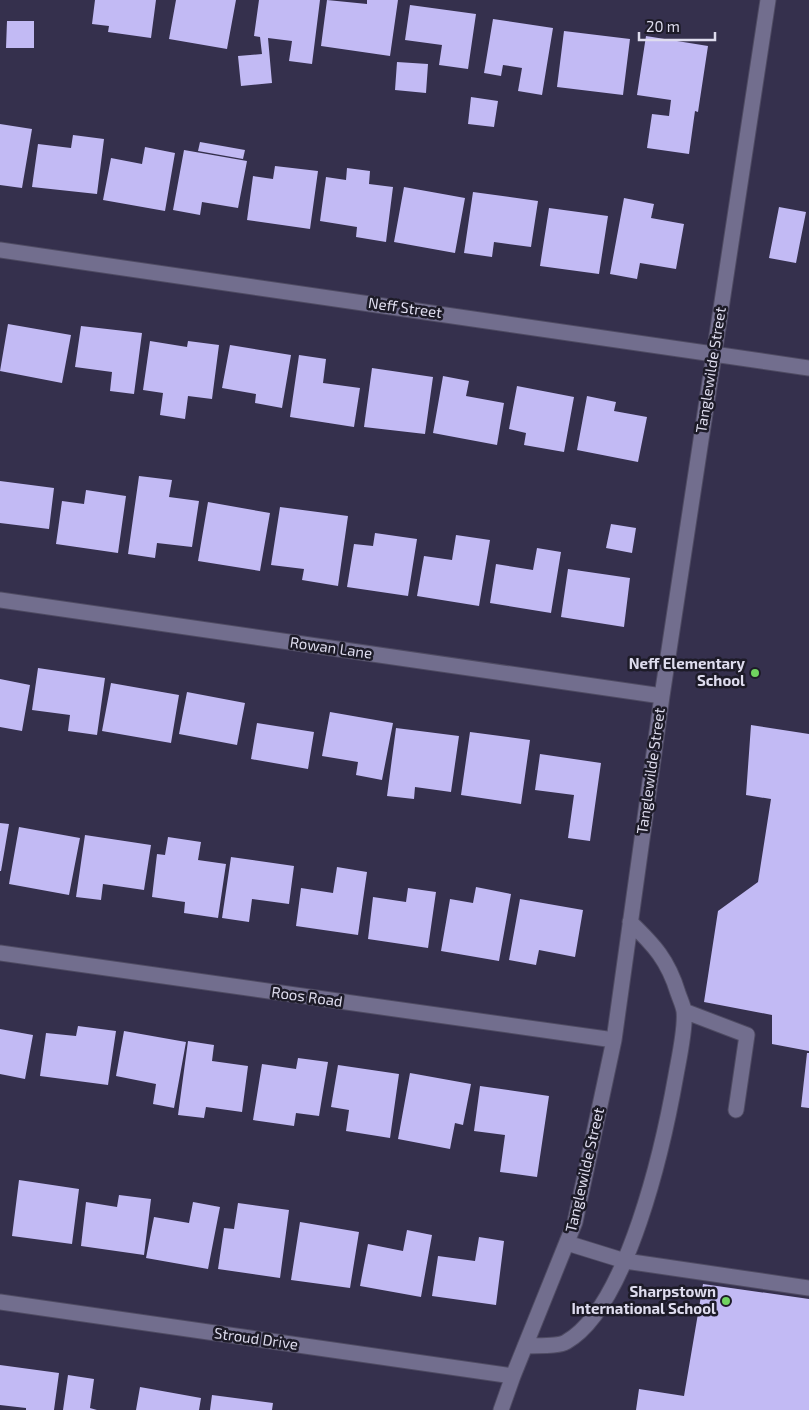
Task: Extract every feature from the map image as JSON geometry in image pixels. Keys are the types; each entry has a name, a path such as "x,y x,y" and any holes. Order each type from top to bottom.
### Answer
{"street":[{"name":"Tanglewilde Street","path":"501,1410 575,1222 614,1040 662,696 768,0"},
{"name":"Neff Street","path":"0,250 809,368"},
{"name":"Rowan Lane","path":"0,600 662,696"},
{"path":"525,1346 564,1344 582,1330 601,1309 625,1261 650,1190 668,1122 681,1050 684,1011 672,973 654,945 630,922"},
{"name":"Roos Road","path":"0,953 614,1040"},
{"path":"684,1011 747,1035 736,1110"},
{"path":"567,1243 625,1261 809,1288"},
{"name":"Stroud Drive","path":"0,1302 513,1376"}],"building":[{"path":"95,0 156,0 151,38 108,32 109,26 92,24"},
{"path":"176,0 236,0 227,49 169,39"},
{"path":"259,0 320,0 312,64 289,61 292,41 268,38 272,83 241,86 238,56 262,54 260,37 254,36"},
{"path":"327,0 367,4 367,0 398,0 390,56 321,46"},
{"path":"410,5 476,14 468,69 439,65 442,45 405,40"},
{"path":"493,19 553,28 542,95 518,91 522,68 503,65 501,76 484,73"},
{"path":"7,21 34,21 34,48 6,48"},
{"path":"564,31 630,39 623,95 557,87"},
{"path":"646,36 708,46 698,112 695,111 689,154 647,148 652,114 669,116 671,100 637,95"},
{"path":"397,62 428,64 426,93 395,90"},
{"path":"471,97 498,101 494,127 468,124"},
{"path":"0,124 32,129 22,188 0,185"},
{"path":"73,135 104,139 97,194 32,187 38,144 71,148"},
{"path":"200,142 245,150 243,159 198,151"},
{"path":"145,147 175,153 165,211 103,200 111,158 142,164"},
{"path":"184,150 247,161 238,208 202,202 200,215 173,210"},
{"path":"275,166 318,171 310,229 247,220 253,176 273,179"},
{"path":"347,168 370,171 369,184 393,187 386,242 356,237 357,227 320,221 326,177 346,180"},
{"path":"404,187 465,198 455,253 394,242"},
{"path":"473,192 538,201 531,247 494,242 492,257 464,253"},
{"path":"624,198 654,204 651,218 684,224 676,269 640,263 637,279 610,274"},
{"path":"779,207 806,212 796,263 769,258"},
{"path":"549,208 608,216 599,274 540,266"},
{"path":"8,324 71,335 62,383 0,371"},
{"path":"81,326 142,333 134,394 110,391 112,372 75,367"},
{"path":"150,341 187,347 188,341 219,345 212,399 188,396 185,419 160,415 163,393 143,390"},
{"path":"230,345 291,355 282,408 255,403 256,394 222,388"},
{"path":"299,355 326,359 323,383 360,388 354,427 290,417"},
{"path":"372,368 433,377 425,434 364,427"},
{"path":"443,376 469,381 466,396 504,403 497,445 433,433"},
{"path":"517,386 574,397 564,452 524,445 526,433 509,429"},
{"path":"587,396 616,402 614,411 647,417 638,462 577,450"},
{"path":"139,476 172,480 169,497 199,501 192,547 157,543 155,558 128,554"},
{"path":"0,481 54,488 49,529 0,523"},
{"path":"86,490 126,496 118,553 56,544 62,501 84,504"},
{"path":"208,502 270,513 260,571 198,561"},
{"path":"280,507 348,516 338,586 302,580 304,569 271,565"},
{"path":"611,524 636,528 632,553 606,548"},
{"path":"375,533 417,539 408,596 347,587 354,544 373,546"},
{"path":"456,535 490,540 479,606 417,596 424,556 452,560"},
{"path":"537,548 561,552 551,613 490,603 496,564 533,570"},
{"path":"568,569 630,578 624,627 561,617"},
{"path":"38,668 105,678 97,735 68,731 70,715 32,710"},
{"path":"0,679 30,685 22,731 0,727"},
{"path":"111,683 179,695 171,743 102,731"},
{"path":"187,692 245,703 237,745 179,734"},
{"path":"330,712 393,723 382,780 356,775 358,762 322,756"},
{"path":"257,723 314,732 308,769 251,759"},
{"path":"751,725 809,734 809,1051 772,1044 772,1015 704,1002 718,911 758,882 771,799 746,795"},
{"path":"396,728 459,736 451,792 415,787 414,799 387,796"},
{"path":"470,732 530,740 521,804 461,795"},
{"path":"540,754 601,763 590,841 568,838 574,795 535,790"},
{"path":"0,823 9,824 1,871 0,871"},
{"path":"19,827 80,838 69,895 9,884"},
{"path":"85,835 151,845 144,890 103,884 101,900 76,897"},
{"path":"168,837 201,842 198,860 226,864 218,918 184,913 185,902 152,897 157,854 165,855"},
{"path":"231,857 294,866 289,904 252,899 249,922 222,918"},
{"path":"337,867 367,872 358,935 296,926 301,888 333,893"},
{"path":"476,887 511,894 499,961 441,951 450,899 473,903"},
{"path":"408,888 436,892 428,948 368,939 373,897 406,902"},
{"path":"520,899 583,910 575,957 539,950 536,965 509,960"},
{"path":"78,1026 116,1031 108,1085 40,1076 46,1033 76,1036"},
{"path":"0,1029 33,1035 25,1079 0,1074"},
{"path":"124,1031 186,1042 174,1108 153,1104 156,1084 116,1076"},
{"path":"188,1041 214,1045 212,1061 248,1066 242,1112 206,1107 204,1118 178,1115"},
{"path":"807,1053 809,1053 809,1108 801,1107"},
{"path":"298,1058 328,1062 319,1116 296,1113 294,1126 253,1120 262,1064 296,1069"},
{"path":"338,1065 399,1074 390,1138 346,1131 349,1110 331,1107"},
{"path":"410,1073 471,1084 463,1125 455,1123 450,1149 398,1139"},
{"path":"480,1086 549,1096 537,1177 500,1172 505,1135 474,1131"},
{"path":"19,1180 79,1189 72,1244 12,1236"},
{"path":"119,1195 151,1199 144,1255 81,1246 86,1202 117,1207"},
{"path":"193,1202 220,1207 208,1269 146,1258 154,1217 189,1223"},
{"path":"238,1203 289,1210 280,1278 218,1269 224,1228 234,1229"},
{"path":"300,1222 359,1232 350,1288 291,1280"},
{"path":"407,1230 432,1235 421,1297 360,1286 368,1244 403,1251"},
{"path":"479,1237 504,1241 496,1305 432,1296 438,1256 475,1261"},
{"path":"703,1284 809,1299 809,1410 636,1410 639,1389 684,1396"},
{"path":"0,1365 59,1373 54,1410 26,1410 26,1408 0,1405"},
{"path":"68,1375 94,1379 90,1408 97,1410 63,1410"},
{"path":"140,1387 201,1398 199,1410 136,1410"},
{"path":"212,1395 273,1403 272,1410 210,1410"}],"place":[{"name":"Neff Elementary School","path":"755,673"},
{"name":"Sharpstown International School","path":"726,1301"}]}
